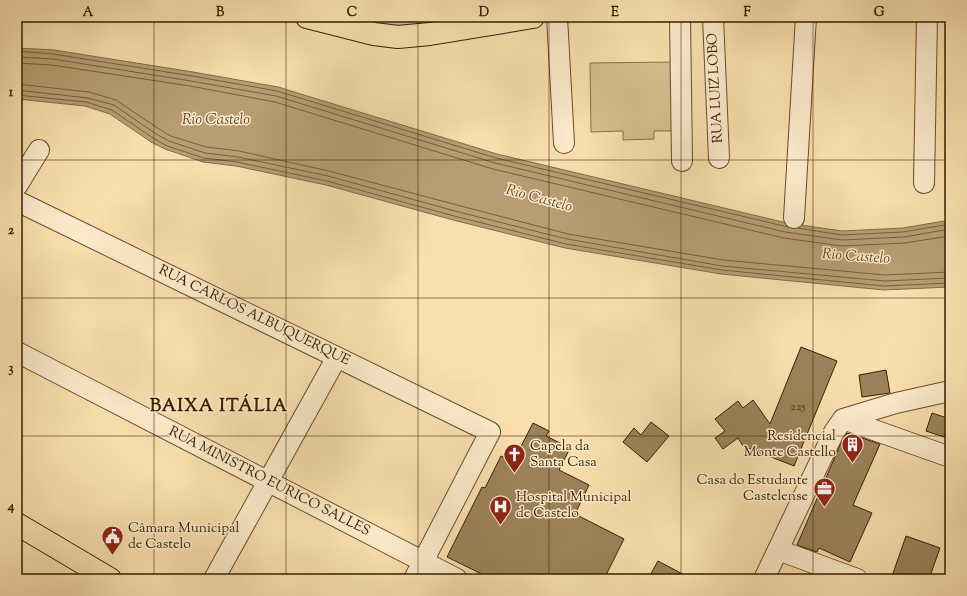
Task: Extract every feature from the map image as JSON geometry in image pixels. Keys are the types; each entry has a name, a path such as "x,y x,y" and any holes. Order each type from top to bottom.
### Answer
{"main road":[{"path":"307,17 374,34 398,37 430,34 533,17"},
{"path":"17,524 110,579"}],"street":[{"path":"557,17 564,143"},
{"path":"680,17 682,162"},
{"name":"RUA LUIZ LOBO","path":"713,17 719,158"},
{"path":"794,218 806,17"},
{"path":"924,183 927,17"},
{"path":"17,186 39,150"},
{"name":"RUA CARLOS ALBUQUERQUE","path":"17,201 490,432 424,561"},
{"name":"RUA MINISTRO EURICO SALLES","path":"17,352 457,579"},
{"path":"214,579 337,357"},
{"path":"764,579 834,432 843,419 896,403 950,391"},
{"path":"843,419 950,457"},
{"path":"778,550 857,579"},
{"path":"414,579 424,561"}],"shaded area":[{"path":"319,17 476,17 408,28"},
{"path":"675,62 676,131 654,131 654,139 623,140 623,131 591,132 590,63"}],"water":[{"name":"Rio Castelo","path":"17,48 54,50 278,87 497,154 787,223 842,231 903,228 950,220 950,287 884,290 721,274 565,248 453,220 326,185 236,166 203,162 165,149 151,142 110,114 85,106 17,99"}],"building":[{"path":"801,347 837,361 794,466 743,446 738,438 723,449 715,438 725,431 715,419 738,401 743,408 753,400 770,424"},
{"path":"886,370 890,393 862,397 859,375"},
{"path":"932,413 950,419 950,439 926,431"},
{"path":"651,422 669,436 647,462 623,442 634,428 641,435"},
{"name":"Hospital Municipal de Castelo","path":"533,423 549,431 546,436 570,448 559,470 589,485 575,514 624,539 604,579 492,579 447,557 482,487 485,488 501,456 513,462"},
{"path":"847,433 880,444 853,505 872,513 850,562 819,548 817,552 797,545 841,443"},
{"path":"906,536 940,548 929,579 891,579"},
{"path":"658,561 692,579 648,579"}],"place":[{"name":"Residencial Monte Castello","path":"852,464"},
{"name":"Capela da Santa Casa","path":"514,474"},
{"name":"Casa do Estudante Castelense","path":"824,508"},
{"name":"Hospital Municipal de Castelo","path":"500,526"},
{"name":"Câmara Municipal de Castelo","path":"113,556"}],"district":[{"name":"BAIXA ITÁLIA","path":"219,407"}]}
